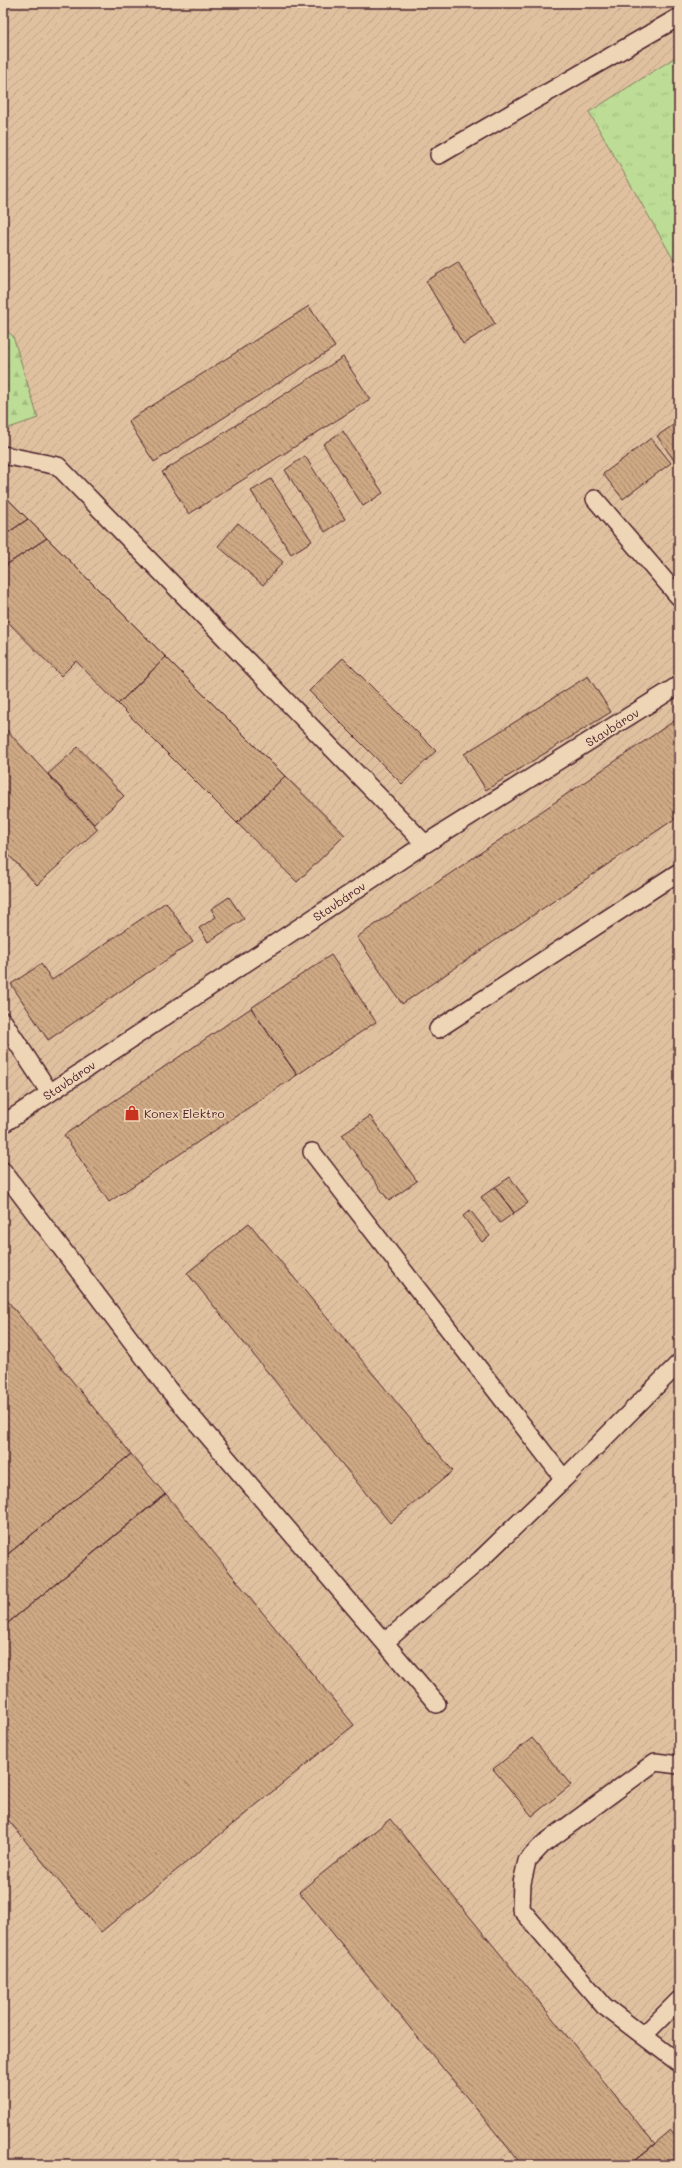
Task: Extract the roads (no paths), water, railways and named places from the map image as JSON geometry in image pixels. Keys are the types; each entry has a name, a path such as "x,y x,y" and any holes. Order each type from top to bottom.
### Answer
{"lane":[{"path":"439,155 679,17"},
{"path":"3,455 58,466 425,844"},
{"path":"595,499 679,597"},
{"name":"Stavbárov","path":"3,1124 425,844 679,685"},
{"path":"438,1029 679,872"},
{"path":"3,1021 50,1093"},
{"path":"312,1152 564,1479"},
{"path":"3,1171 168,1389 437,1704"},
{"path":"385,1642 480,1560 564,1479 679,1363"},
{"path":"679,1765 655,1762 542,1845 527,1861 522,1882 521,1909 604,2006 679,2063"},
{"path":"643,2036 679,2000"}],"place":[{"name":"Konex Elektro","path":"132,1113"}]}
